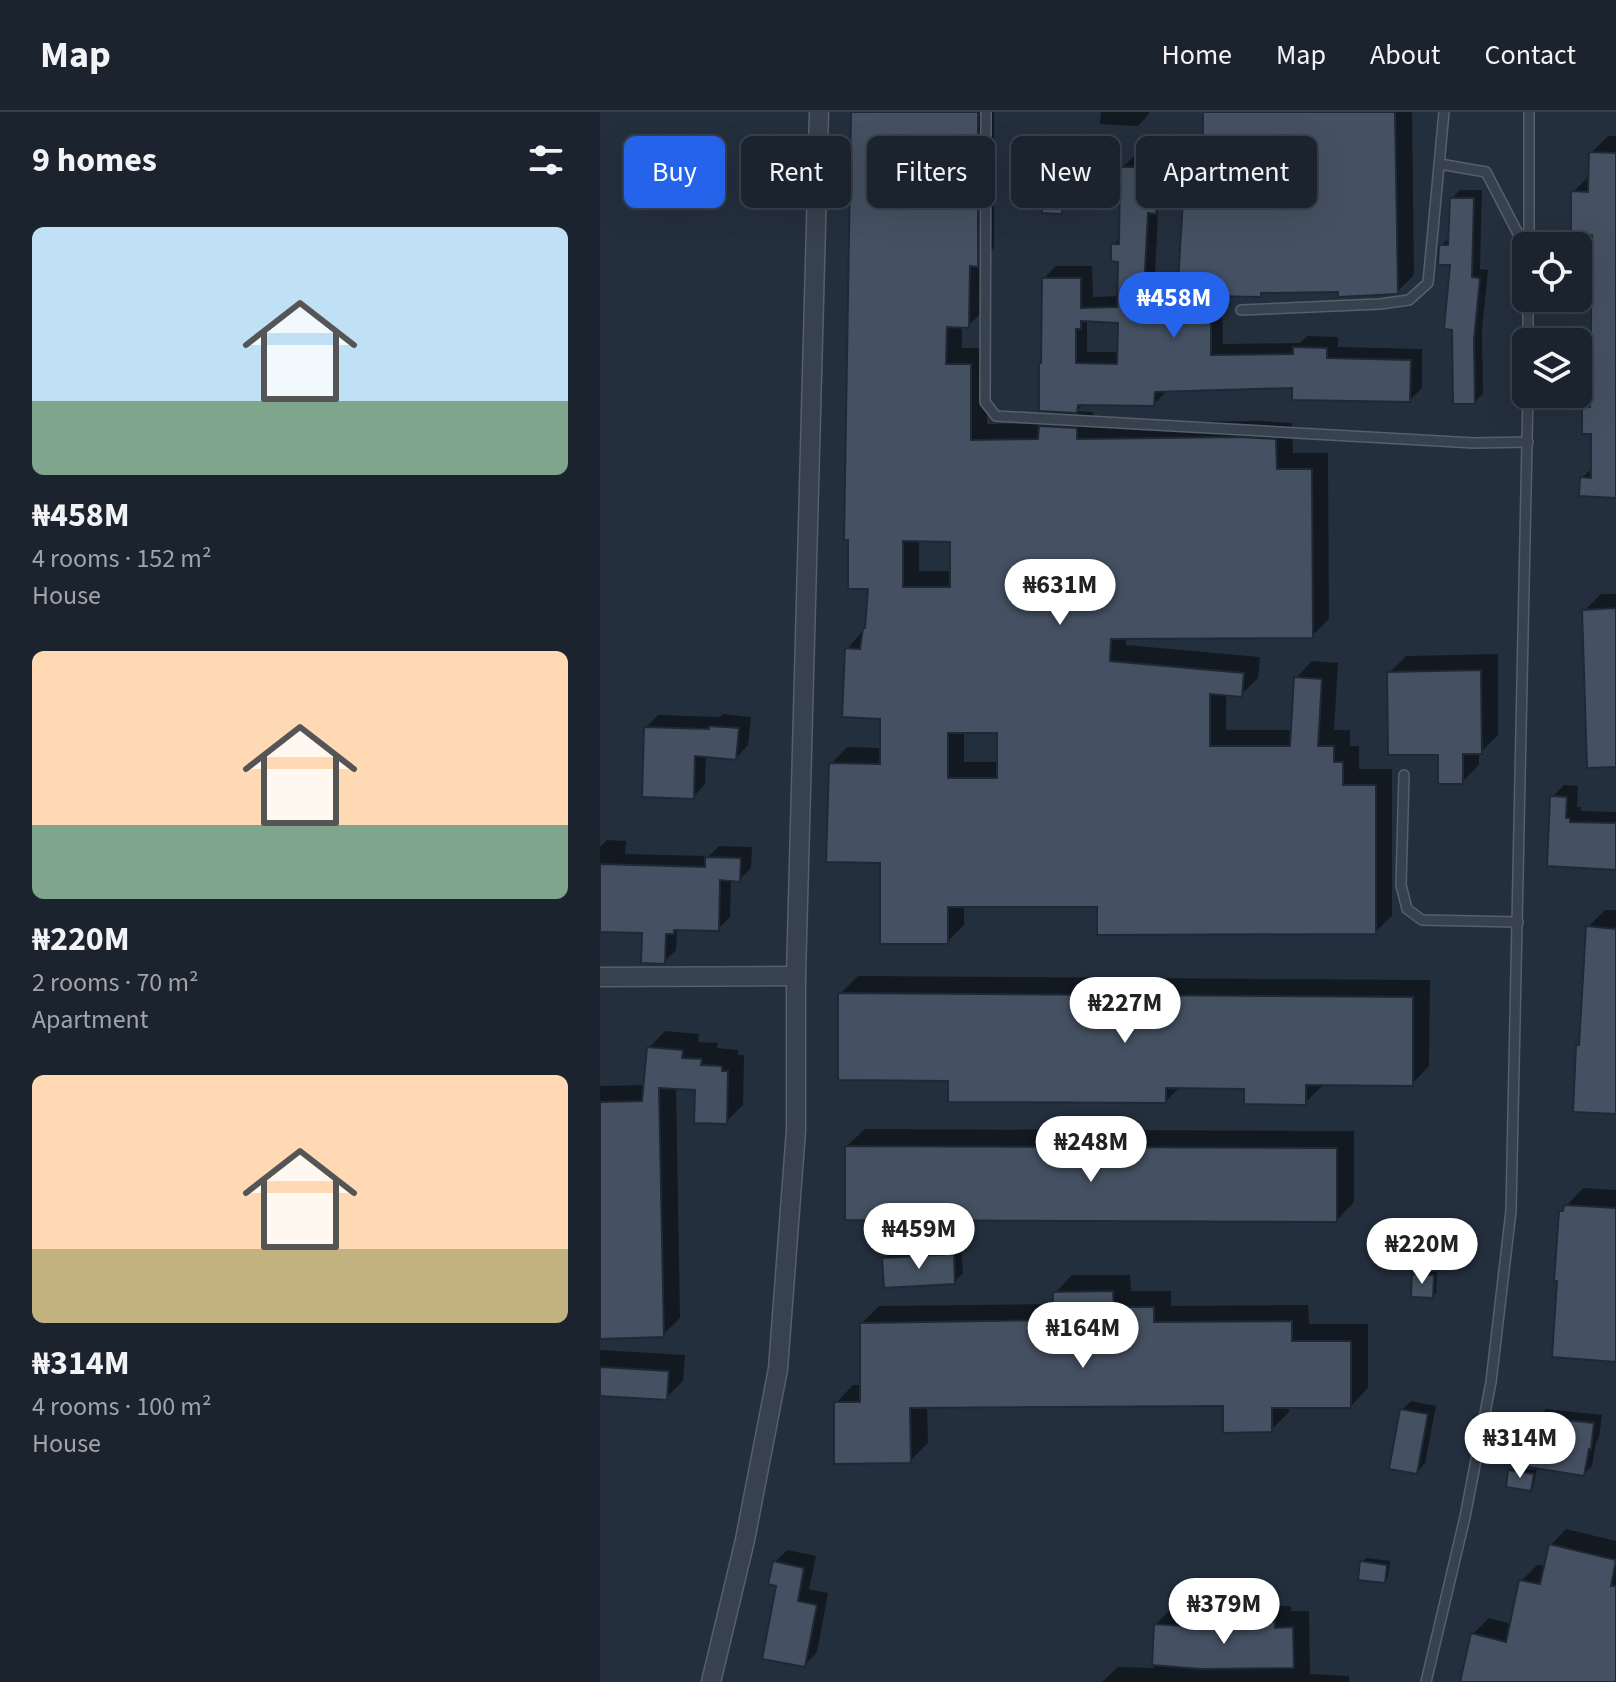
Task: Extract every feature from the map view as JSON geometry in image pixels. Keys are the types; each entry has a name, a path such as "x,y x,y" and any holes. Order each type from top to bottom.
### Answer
{"street":[{"path":"711,1682 745,1540 778,1369 796,1130 796,976 819,112"},
{"path":"600,977 796,976"}],"lane":[{"path":"986,112 985,402 996,416 1474,443 1528,442"},
{"path":"1241,310 1409,300 1428,283 1444,112"},
{"path":"1527,232 1529,112"},
{"path":"1440,164 1486,172 1519,232"},
{"path":"1426,1682 1465,1517 1491,1382 1511,1211 1528,408"},
{"path":"1404,775 1401,885 1407,909 1422,920 1518,922"}],"building":[{"path":"851,112 978,112 978,136 867,136 867,208 978,208 978,267 970,266 969,328 947,327 946,364 971,364 971,440 1038,439 1039,426 1077,428 1077,439 1276,439 1277,469 1312,469 1313,638 1111,639 1110,661 1244,673 1242,697 1210,694 1210,746 1290,746 1294,677 1322,679 1318,746 1334,746 1334,762 1343,762 1343,785 1376,785 1376,934 1097,935 1097,907 948,907 948,944 880,944 880,863 826,862 829,763 880,764 880,719 842,717 845,648 860,649 868,589 848,589 848,540 844,540","holes":["903,541 950,542 950,587 903,587","948,733 997,733 997,778 948,778"]},
{"path":"1203,112 1395,112 1398,294 1338,297 1338,292 1261,293 1261,297 1203,296 1203,284 1178,282 1183,208 1317,208 1317,136 1203,136"},
{"path":"1589,152 1616,153 1616,498 1579,496 1580,477 1591,478 1591,434 1582,434 1582,408 1592,408 1592,232 1571,232 1571,191 1588,192"},
{"path":"1120,167 1136,167 1136,208 1156,208 1156,214 1148,213 1144,289 1154,290 1153,319 1211,318 1211,355 1293,354 1293,347 1327,348 1327,358 1411,360 1410,402 1292,400 1292,388 1155,392 1154,406 1078,405 1077,413 1039,411 1042,278 1081,278 1081,308 1117,307 1118,262 1111,261 1111,244 1119,244","holes":["1081,321 1118,323 1117,364 1076,363 1076,329 1081,329"]},
{"path":"1450,198 1474,198 1472,277 1480,278 1474,340 1475,404 1453,404 1452,330 1444,329 1450,265 1438,265 1439,245 1448,245"},
{"path":"1042,208 1062,208 1062,214 1042,213"},
{"path":"1616,608 1616,767 1587,768 1582,610"},
{"path":"1481,670 1482,754 1463,754 1463,784 1438,784 1438,755 1388,755 1387,672"},
{"path":"709,726 739,728 736,760 695,756 694,799 642,797 644,727 709,729"},
{"path":"1550,796 1567,797 1566,818 1570,818 1570,822 1616,823 1616,870 1547,866"},
{"path":"705,857 741,858 740,882 720,880 719,931 674,930 674,934 666,934 665,964 641,963 642,933 600,932 600,864 705,867"},
{"path":"1586,926 1616,929 1616,1114 1573,1112"},
{"path":"838,993 1413,997 1413,1086 1306,1085 1306,1105 1244,1104 1244,1089 1166,1088 1166,1103 948,1102 948,1081 838,1080"},
{"path":"647,1047 683,1050 682,1058 702,1059 701,1065 722,1066 722,1071 728,1071 727,1124 694,1123 695,1090 659,1088 664,1337 600,1339 600,1102 642,1101"},
{"path":"845,1146 1337,1148 1337,1222 845,1220"},
{"path":"1564,1205 1616,1208 1616,1362 1552,1357 1559,1211 1563,1211"},
{"path":"954,1254 955,1284 884,1288 882,1258"},
{"path":"1412,1274 1434,1275 1433,1298 1411,1297"},
{"path":"1113,1291 1114,1307 1154,1307 1154,1322 1292,1321 1292,1341 1351,1341 1351,1408 1272,1408 1272,1432 1223,1433 1223,1406 910,1408 911,1463 834,1464 834,1402 860,1402 860,1323 1053,1320 1053,1292"},
{"path":"600,1367 669,1371 667,1400 600,1396"},
{"path":"1400,1409 1428,1414 1417,1474 1389,1469"},
{"path":"1536,1417 1594,1423 1584,1476 1522,1466 1526,1443 1532,1444"},
{"path":"1508,1470 1534,1474 1531,1491 1506,1487"},
{"path":"1549,1544 1616,1560 1611,1586 1616,1586 1616,1682 1460,1682 1471,1633 1506,1642 1519,1580 1540,1584"},
{"path":"773,1561 804,1568 798,1601 817,1605 805,1667 762,1659 776,1586 768,1584"},
{"path":"1360,1561 1387,1565 1385,1583 1358,1580"},
{"path":"1275,1622 1275,1628 1293,1627 1294,1668 1200,1669 1152,1665 1154,1624 1198,1627 1198,1623"}]}
